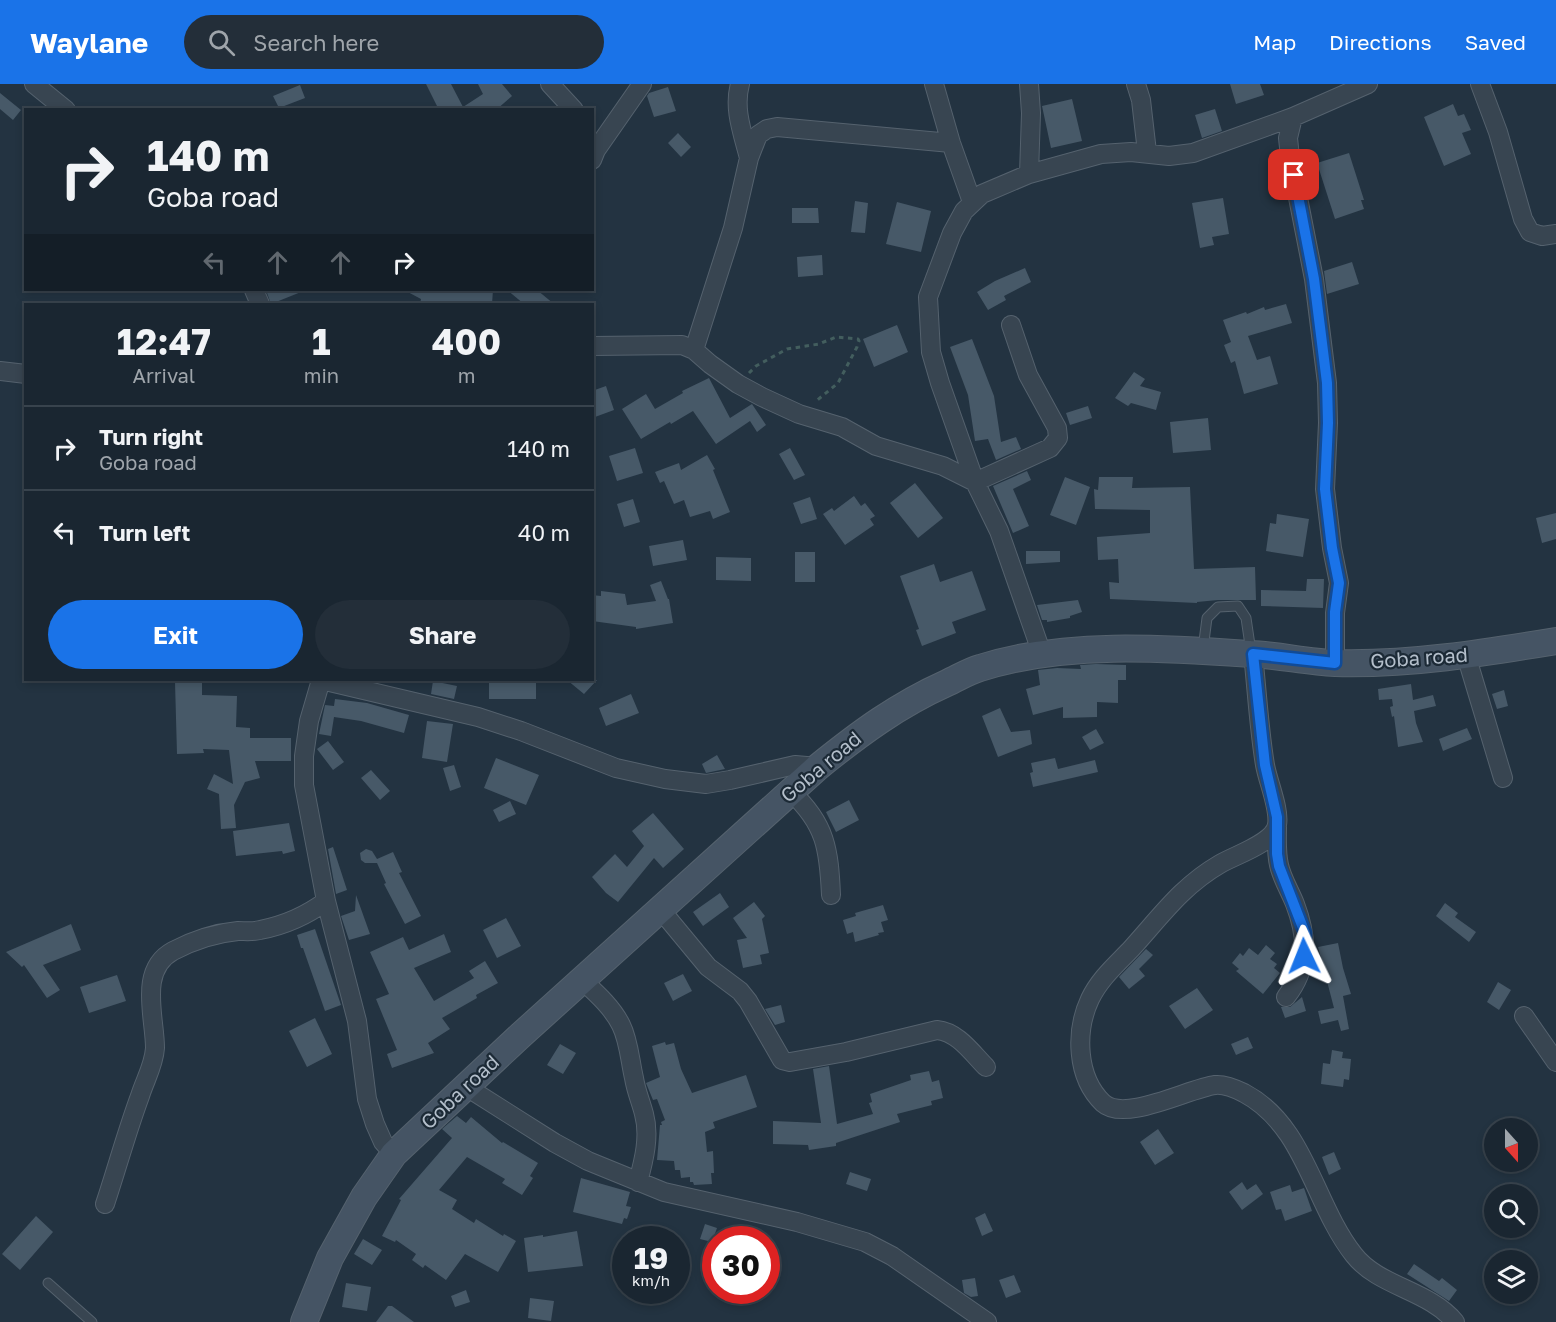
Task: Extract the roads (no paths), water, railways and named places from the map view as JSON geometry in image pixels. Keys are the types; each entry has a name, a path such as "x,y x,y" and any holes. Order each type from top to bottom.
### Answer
{"street":[{"path":"34,84 64,108"},
{"path":"550,84 572,108"},
{"path":"594,151 642,84"},
{"path":"740,84 738,115 749,158"},
{"path":"934,84 951,143 972,202"},
{"path":"1029,84 1031,112 1029,174"},
{"path":"1136,84 1141,100 1148,152"},
{"path":"1042,654 999,531 975,483 939,383 931,352 928,297 952,233 964,211 982,194 1029,174 1101,154 1148,152 1169,156 1193,153 1293,117 1368,84"},
{"path":"1480,84 1498,132 1523,219 1530,232 1542,236 1556,234"},
{"path":"1293,117 1288,138 1290,157 1314,279 1327,383 1325,489 1339,583 1335,612 1335,663"},
{"path":"694,350 733,228 749,158 758,135 767,129 777,127 951,143"},
{"path":"975,483 1050,448 1058,438 1057,428 1028,375 1011,325"},
{"path":"594,346 676,345 694,350 738,384 762,397 799,414 842,427 876,446 943,466 975,483"},
{"path":"0,371 24,374"},
{"name":"Goba road","path":"304,1322 330,1258 364,1197 394,1154 465,1086 818,767 868,727 912,699 979,668 1042,654 1086,650 1202,651 1335,663 1445,658 1556,641"},
{"path":"1252,654 1265,765 1277,817 1279,866 1305,933 1304,956 1296,984 1286,997"},
{"path":"1466,655 1503,778"},
{"path":"321,681 309,721 304,785 326,901 357,1021 367,1099 383,1142 394,1154"},
{"path":"325,681 478,717 616,768 664,779 705,784 795,765 818,767"},
{"path":"790,792 807,806 824,837 830,868 831,896"},
{"path":"1277,827 1267,840 1220,864 1185,888 1096,986 1084,1014 1080,1036 1084,1070 1094,1092 1105,1105 1114,1109 1152,1105 1218,1084 1230,1087 1261,1103 1285,1127 1302,1155 1321,1198 1355,1257 1365,1266 1421,1297 1455,1322"},
{"path":"105,1204 140,1095 151,1069 155,1049 151,1010 152,990 155,970 161,959 173,951 218,934 258,931 291,922 308,914 326,901"},
{"path":"660,909 708,967 740,991 782,1060 790,1062 846,1052 937,1030 946,1031 954,1036 986,1067"},
{"path":"582,980 612,1011 621,1024 626,1039 636,1088 645,1115 644,1161 638,1182"},
{"path":"1524,1016 1556,1062"},
{"path":"465,1086 555,1143 588,1161 638,1182 664,1192 797,1222 865,1242 892,1256 987,1322"}],"lane":[{"path":"1202,651 1207,618 1218,607 1238,606 1246,618 1252,654"},
{"path":"48,1283 92,1322"}]}
